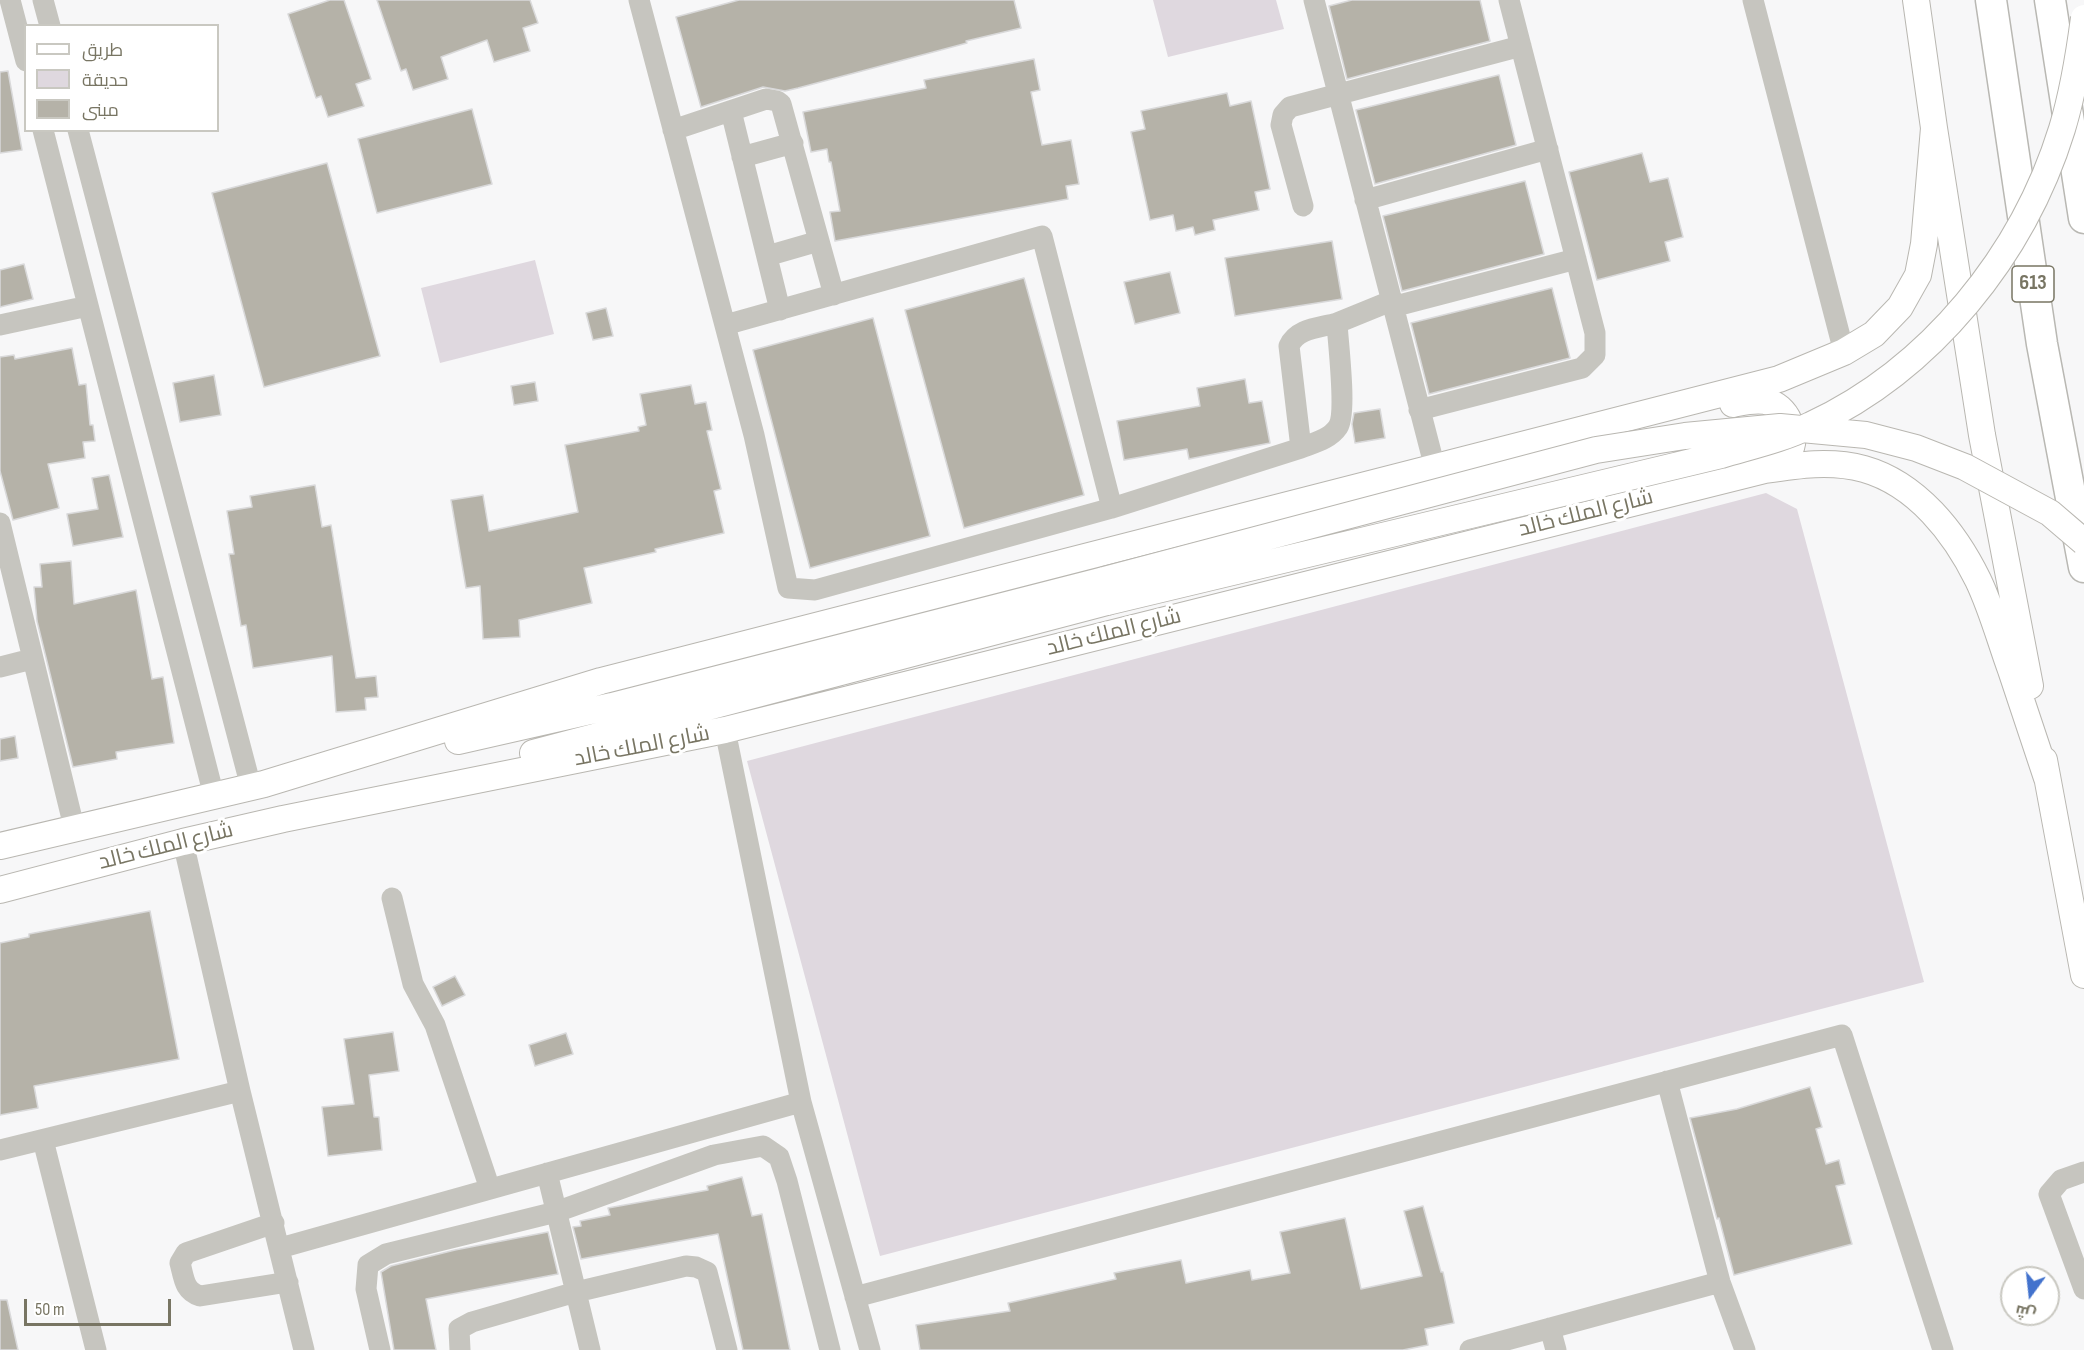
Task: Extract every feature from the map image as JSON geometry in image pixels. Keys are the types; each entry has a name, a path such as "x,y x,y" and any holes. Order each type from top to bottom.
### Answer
{"highway":[{"name":"613","path":"1990,0 2042,344 2084,567"},
{"path":"2050,0 2084,218"}],"main road":[{"path":"1916,0 1983,435 2084,975"},
{"path":"258,786 1106,591 1721,455 1811,426 1870,392 1920,354 1953,319 1988,276 2020,225 2044,176 2062,129 2077,69 2084,18"},
{"name":"شارع الملك خالد","path":"0,846 258,786 601,681 1779,379 1844,352 1874,334 1900,306 1918,275 1924,244 1934,128"},
{"path":"1637,416 1686,416 1749,400 1767,401 1778,406 1786,414 1791,426 1792,444 1789,453 1781,463 1765,470"},
{"path":"283,819 1106,591 1596,450 1685,436 1780,427 1866,435 1916,448 1965,467 2050,513 2084,542"},
{"name":"شارع الملك خالد","path":"0,890 183,842 283,819 725,730 1765,470 1814,463 1864,469 1903,487 1931,511 1952,537 1978,580 2047,778"}],"street":[{"path":"10,0 24,53"},
{"path":"43,0 49,24"},
{"path":"639,0 754,435 788,588 815,590 1112,508 1301,448 1329,436 1339,426 1342,411 1337,323"},
{"path":"1314,0 1435,468"},
{"path":"1419,410 1582,368 1595,355 1595,333 1509,0"},
{"path":"1753,0 1844,352"},
{"path":"1303,206 1281,125 1283,115 1290,107 1521,46"},
{"path":"674,130 766,99 777,101 784,111 834,295"},
{"path":"731,111 780,310"},
{"path":"44,132 214,796"},
{"path":"79,132 258,786"},
{"path":"742,157 793,143"},
{"path":"1365,200 1548,149"},
{"path":"725,326 1042,236 1112,508"},
{"path":"767,256 819,241"},
{"path":"1301,448 1289,346 1292,339 1299,333 1392,304 1576,259"},
{"path":"0,326 88,306"},
{"path":"0,523 74,827"},
{"path":"0,667 32,659"},
{"path":"725,730 801,1102 870,1350"},
{"path":"183,842 240,1091 304,1350"},
{"path":"392,898 413,984 435,1024 490,1189"},
{"path":"855,1297 1842,1035 1943,1350"},
{"path":"1667,1081 1720,1282 1745,1350"},
{"path":"0,1150 240,1091"},
{"path":"280,1248 801,1102"},
{"path":"43,1140 96,1350"},
{"path":"380,1350 366,1289 368,1265 386,1254 556,1212 714,1155 763,1146 779,1157 787,1181 830,1350"},
{"path":"2084,1172 2061,1180 2049,1194 2084,1289"},
{"path":"547,1173 590,1350"},
{"path":"274,1223 186,1253 180,1263 186,1288 200,1296 288,1282"},
{"path":"460,1350 459,1329 472,1322 576,1292 686,1266 707,1272 727,1350"},
{"path":"1470,1350 1720,1282"},
{"path":"1550,1328 1556,1350"}],"green space":[{"path":"1153,0 1276,0 1284,29 1168,57"},
{"path":"535,260 554,334 440,363 421,288"},
{"path":"1766,493 1797,509 1924,982 880,1256 747,761"}],"building":[{"path":"330,0 344,0 371,79 356,84 364,106 328,117 321,96 316,98 288,14"},
{"path":"377,0 530,0 538,23 523,28 530,51 494,62 487,40 441,57 448,79 413,90 406,69 401,71"},
{"path":"739,0 1014,0 1021,28 798,88 785,91 763,87 701,107 676,17"},
{"path":"1352,0 1480,0 1490,41 1347,79 1329,6"},
{"path":"1034,59 1040,90 1031,92 1042,145 1071,140 1079,184 1066,186 1068,199 835,241 830,212 840,211 831,162 829,162 827,149 811,152 803,112 926,88 924,80"},
{"path":"8,71 22,150 0,153 0,72"},
{"path":"1499,75 1516,145 1375,184 1356,110"},
{"path":"1227,93 1230,106 1251,101 1270,189 1255,192 1259,210 1213,220 1215,230 1195,235 1193,227 1176,231 1173,215 1150,220 1131,132 1145,129 1141,111"},
{"path":"472,109 492,184 377,213 358,139"},
{"path":"1642,153 1650,182 1668,178 1683,237 1665,242 1670,261 1597,280 1569,172"},
{"path":"327,163 380,356 264,387 212,193"},
{"path":"1525,181 1544,254 1402,291 1383,216"},
{"path":"1332,241 1342,299 1235,316 1225,258"},
{"path":"24,264 33,299 0,307 0,270"},
{"path":"1170,272 1180,313 1135,324 1124,282"},
{"path":"1024,278 1084,495 964,528 905,310"},
{"path":"1552,288 1570,358 1429,394 1411,323"},
{"path":"606,308 613,336 593,340 586,313"},
{"path":"873,318 930,536 810,568 753,350"},
{"path":"72,348 79,385 86,384 90,425 93,425 95,441 83,442 85,458 48,464 59,508 13,520 0,471 0,357 14,355 15,359"},
{"path":"214,375 221,415 180,422 173,383"},
{"path":"1245,379 1249,403 1262,401 1270,443 1189,459 1187,449 1124,460 1117,421 1200,406 1197,388"},
{"path":"535,382 538,401 514,405 511,386"},
{"path":"691,385 695,404 706,402 712,430 707,431 721,489 714,491 724,533 655,549 656,552 584,568 592,603 519,620 520,637 483,639 480,586 466,588 451,500 483,495 489,531 578,512 565,445 639,431 638,427 646,425 640,394"},
{"path":"1380,409 1385,438 1355,443 1352,424 1354,413"},
{"path":"109,475 123,537 73,546 67,514 98,509 92,478"},
{"path":"315,485 322,527 331,525 356,678 376,676 378,697 365,698 366,710 336,712 332,656 253,668 246,625 241,626 229,554 234,554 227,511 252,507 250,496"},
{"path":"71,561 74,604 136,590 152,679 163,677 174,743 116,752 117,759 73,767 37,621 34,587 42,587 40,564"},
{"path":"15,736 18,758 0,761 0,739"},
{"path":"150,911 179,1059 34,1086 38,1108 0,1115 0,943 29,937 29,934"},
{"path":"455,976 465,995 442,1006 433,987"},
{"path":"393,1032 399,1071 369,1075 374,1117 379,1117 382,1150 328,1156 322,1107 354,1104 344,1039"},
{"path":"566,1033 573,1054 535,1066 529,1045"},
{"path":"1810,1087 1822,1127 1816,1129 1826,1164 1839,1160 1845,1184 1836,1186 1852,1244 1734,1275 1690,1118 1737,1109"},
{"path":"742,1177 752,1216 762,1214 790,1350 743,1350 718,1234 581,1259 573,1227 581,1226 580,1221 610,1215 608,1208 708,1190 707,1186"},
{"path":"1423,1206 1441,1272 1443,1272 1454,1323 1425,1329 1428,1345 1403,1350 920,1350 916,1325 1010,1311 1008,1303 1116,1279 1114,1273 1181,1260 1186,1283 1250,1270 1252,1280 1290,1273 1280,1232 1345,1218 1361,1289 1422,1276 1404,1211"},
{"path":"548,1232 558,1274 426,1299 436,1350 394,1350 381,1272 391,1266 455,1250"},
{"path":"0,1300 7,1300 18,1350 0,1350"}]}
